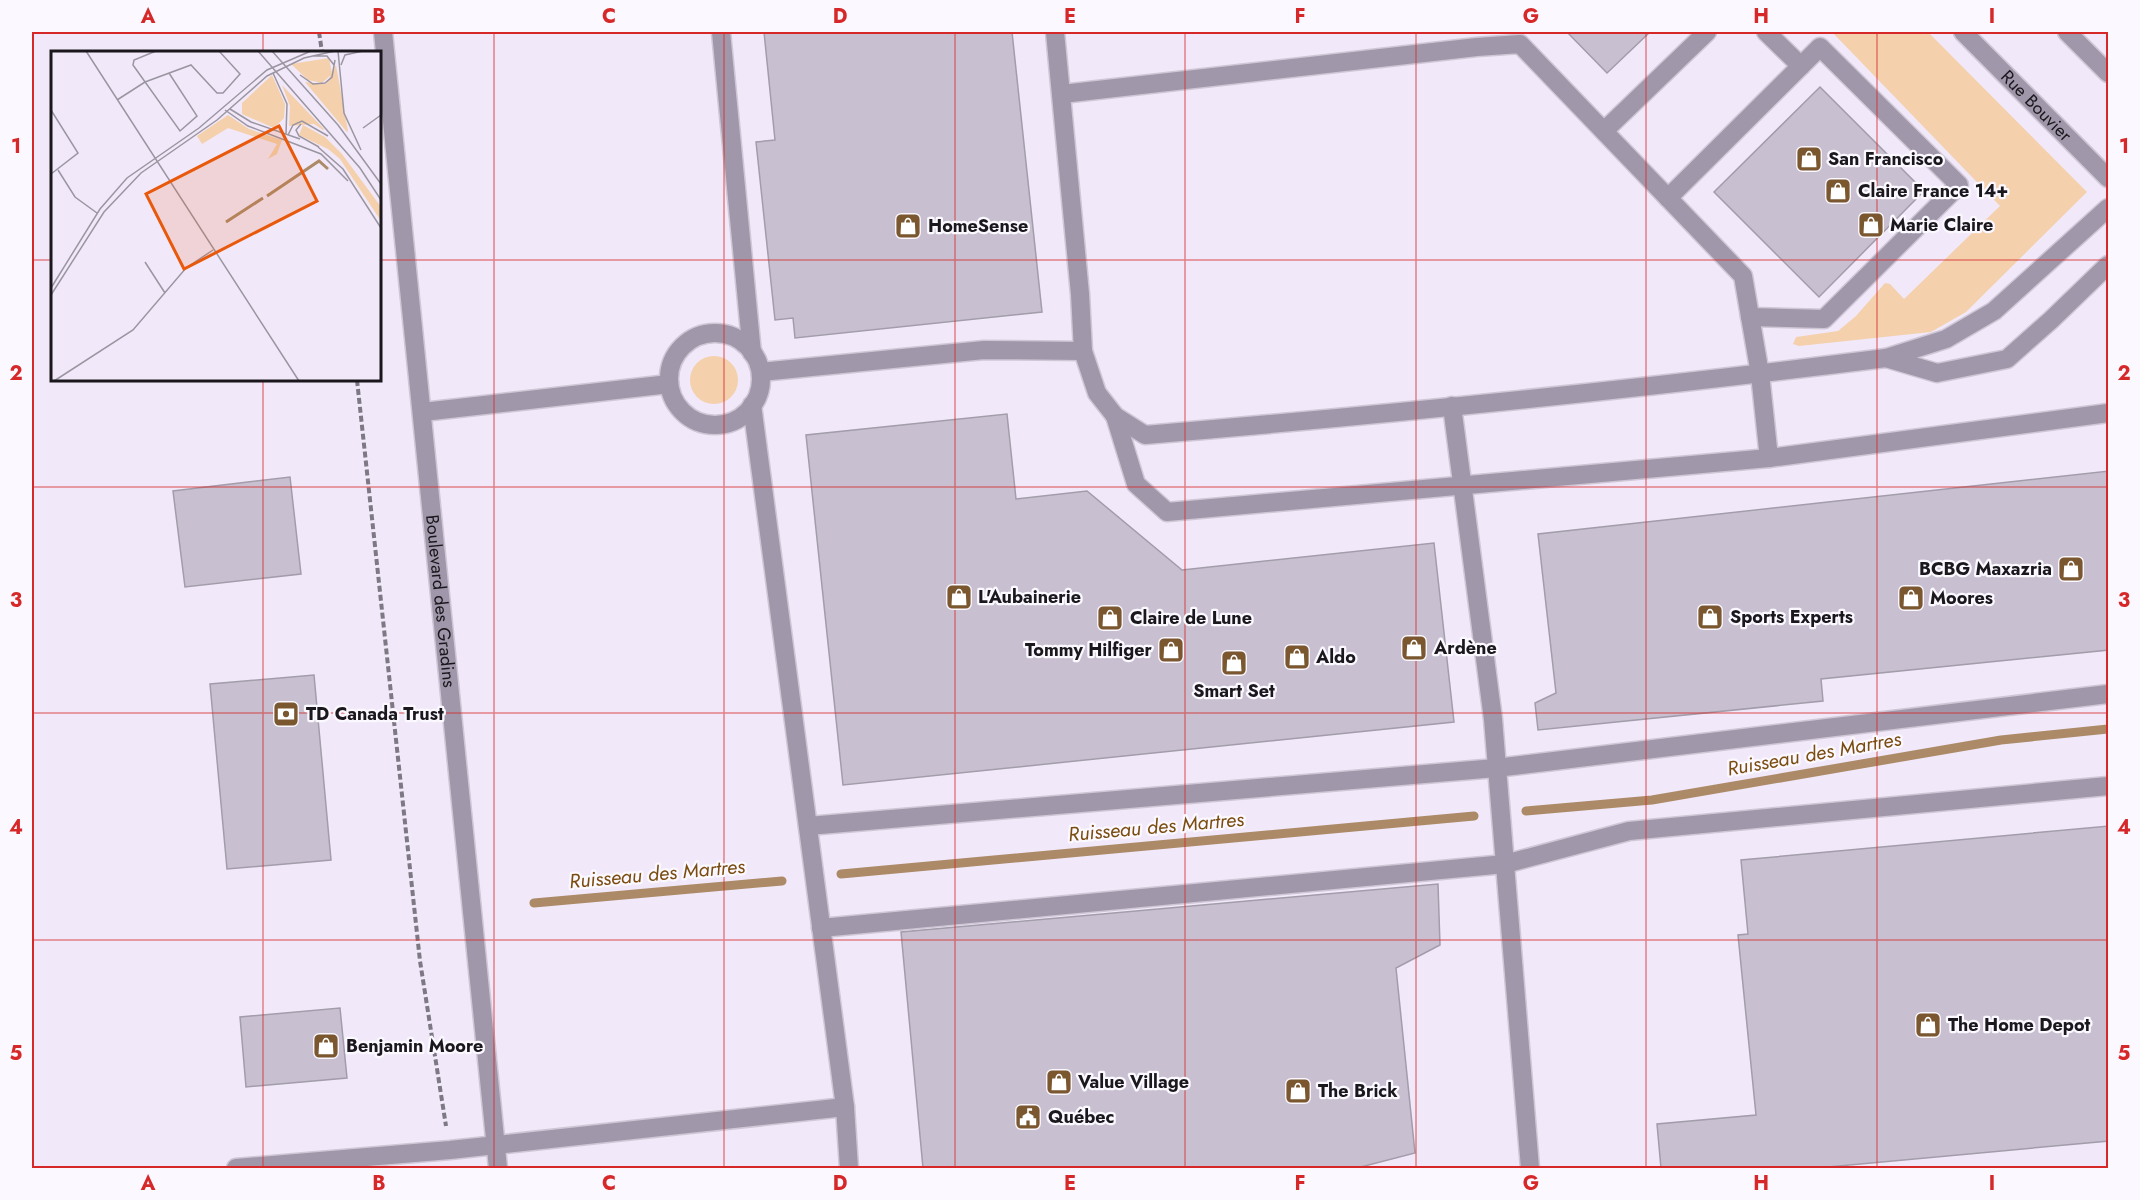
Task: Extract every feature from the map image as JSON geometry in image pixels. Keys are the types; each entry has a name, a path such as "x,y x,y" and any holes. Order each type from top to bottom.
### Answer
{"street":[{"name":"Boulevard des Gradins","path":"383,32 498,1168"},
{"path":"721,32 752,353 761,372 761,387 752,405 741,416 727,424 711,425 691,418 679,408 671,394 668,378 671,362 688,341 703,334 719,333 734,338 752,353"},
{"path":"1055,32 1083,351 1097,393 1115,416 1145,435 1760,374 1886,358 1946,339 1994,311 2109,208"},
{"path":"1477,47 1493,32"},
{"path":"1604,131 1707,32"},
{"path":"1766,32 1801,66"},
{"name":"Rue Bouvier","path":"1963,32 2109,178"},
{"path":"2067,32 2109,73"},
{"path":"1062,94 1520,44 1743,276 1760,374 1769,458"},
{"path":"1668,198 1820,47 1959,185 1824,319 1750,317"},
{"path":"1886,358 1937,373 2007,359 2109,265"},
{"path":"761,372 984,350 1083,351"},
{"path":"423,412 669,384"},
{"path":"752,405 845,1107 849,1168"},
{"path":"1452,406 1491,707 1530,1168"},
{"path":"1115,416 1136,484 1167,512 1769,458 2109,413"},
{"path":"808,826 1496,768 2109,694"},
{"path":"821,928 1505,864 1629,831 2109,786"},
{"path":"236,1168 450,1150 845,1107"}],"path":[{"path":"319,32 321,51"},
{"path":"357,381 420,961 450,1150"}],"shaded area":[{"path":"1832,32 1928,32 2087,192 1966,312 1931,332 1799,346 1793,344 1796,337 1838,331 1856,316 1885,283 1890,284 1904,299 2000,206"},
{"path":"709,356 719,356 731,363 738,375 738,385 731,397 719,404 709,404 694,393 690,385 690,375 701,360"}],"building":[{"path":"764,32 1012,32 1042,312 795,338 793,318 775,320 756,142 775,140"},
{"path":"1567,32 1650,32 1607,73"},
{"path":"1820,87 1924,191 1819,297 1714,192"},
{"path":"1007,414 1016,499 1087,491 1182,570 1434,543 1454,722 843,785 806,435"},
{"path":"2109,471 2109,650 1821,679 1823,701 1538,730 1535,703 1556,693 1538,534"},
{"path":"290,477 301,574 185,587 173,491"},
{"path":"314,675 331,860 227,869 210,684"},
{"name":"The Home Depot","path":"2109,826 2109,1141 1817,1168 1661,1168 1657,1124 1756,1115 1738,935 1748,934 1741,860"},
{"path":"1438,884 1440,945 1396,968 1415,1153 1357,1168 923,1168 901,932"},
{"path":"340,1008 347,1078 246,1087 240,1017"}],"waterway":[{"name":"Ruisseau des Martres","path":"1526,811 1652,800 2001,740 2108,729"},
{"name":"Ruisseau des Martres","path":"841,874 1474,816"},
{"name":"Ruisseau des Martres","path":"534,903 782,881"}],"place":[{"name":"San Francisco","path":"1809,159"},
{"name":"Claire France 14+","path":"1838,191"},
{"name":"Marie Claire","path":"1871,225"},
{"name":"HomeSense","path":"908,226"},
{"name":"BCBG Maxazria","path":"2071,569"},
{"name":"L'Aubainerie","path":"959,597"},
{"name":"Moores","path":"1911,598"},
{"name":"Sports Experts","path":"1710,617"},
{"name":"Claire de Lune","path":"1110,618"},
{"name":"Ardène","path":"1414,648"},
{"name":"Tommy Hilfiger","path":"1171,650"},
{"name":"Aldo","path":"1297,657"},
{"name":"Smart Set","path":"1234,663"},
{"name":"TD Canada Trust","path":"286,714"},
{"name":"The Home Depot","path":"1928,1025"},
{"name":"Benjamin Moore","path":"326,1046"},
{"name":"Value Village","path":"1059,1082"},
{"name":"The Brick","path":"1298,1091"},
{"name":"Québec","path":"1028,1117"}]}
